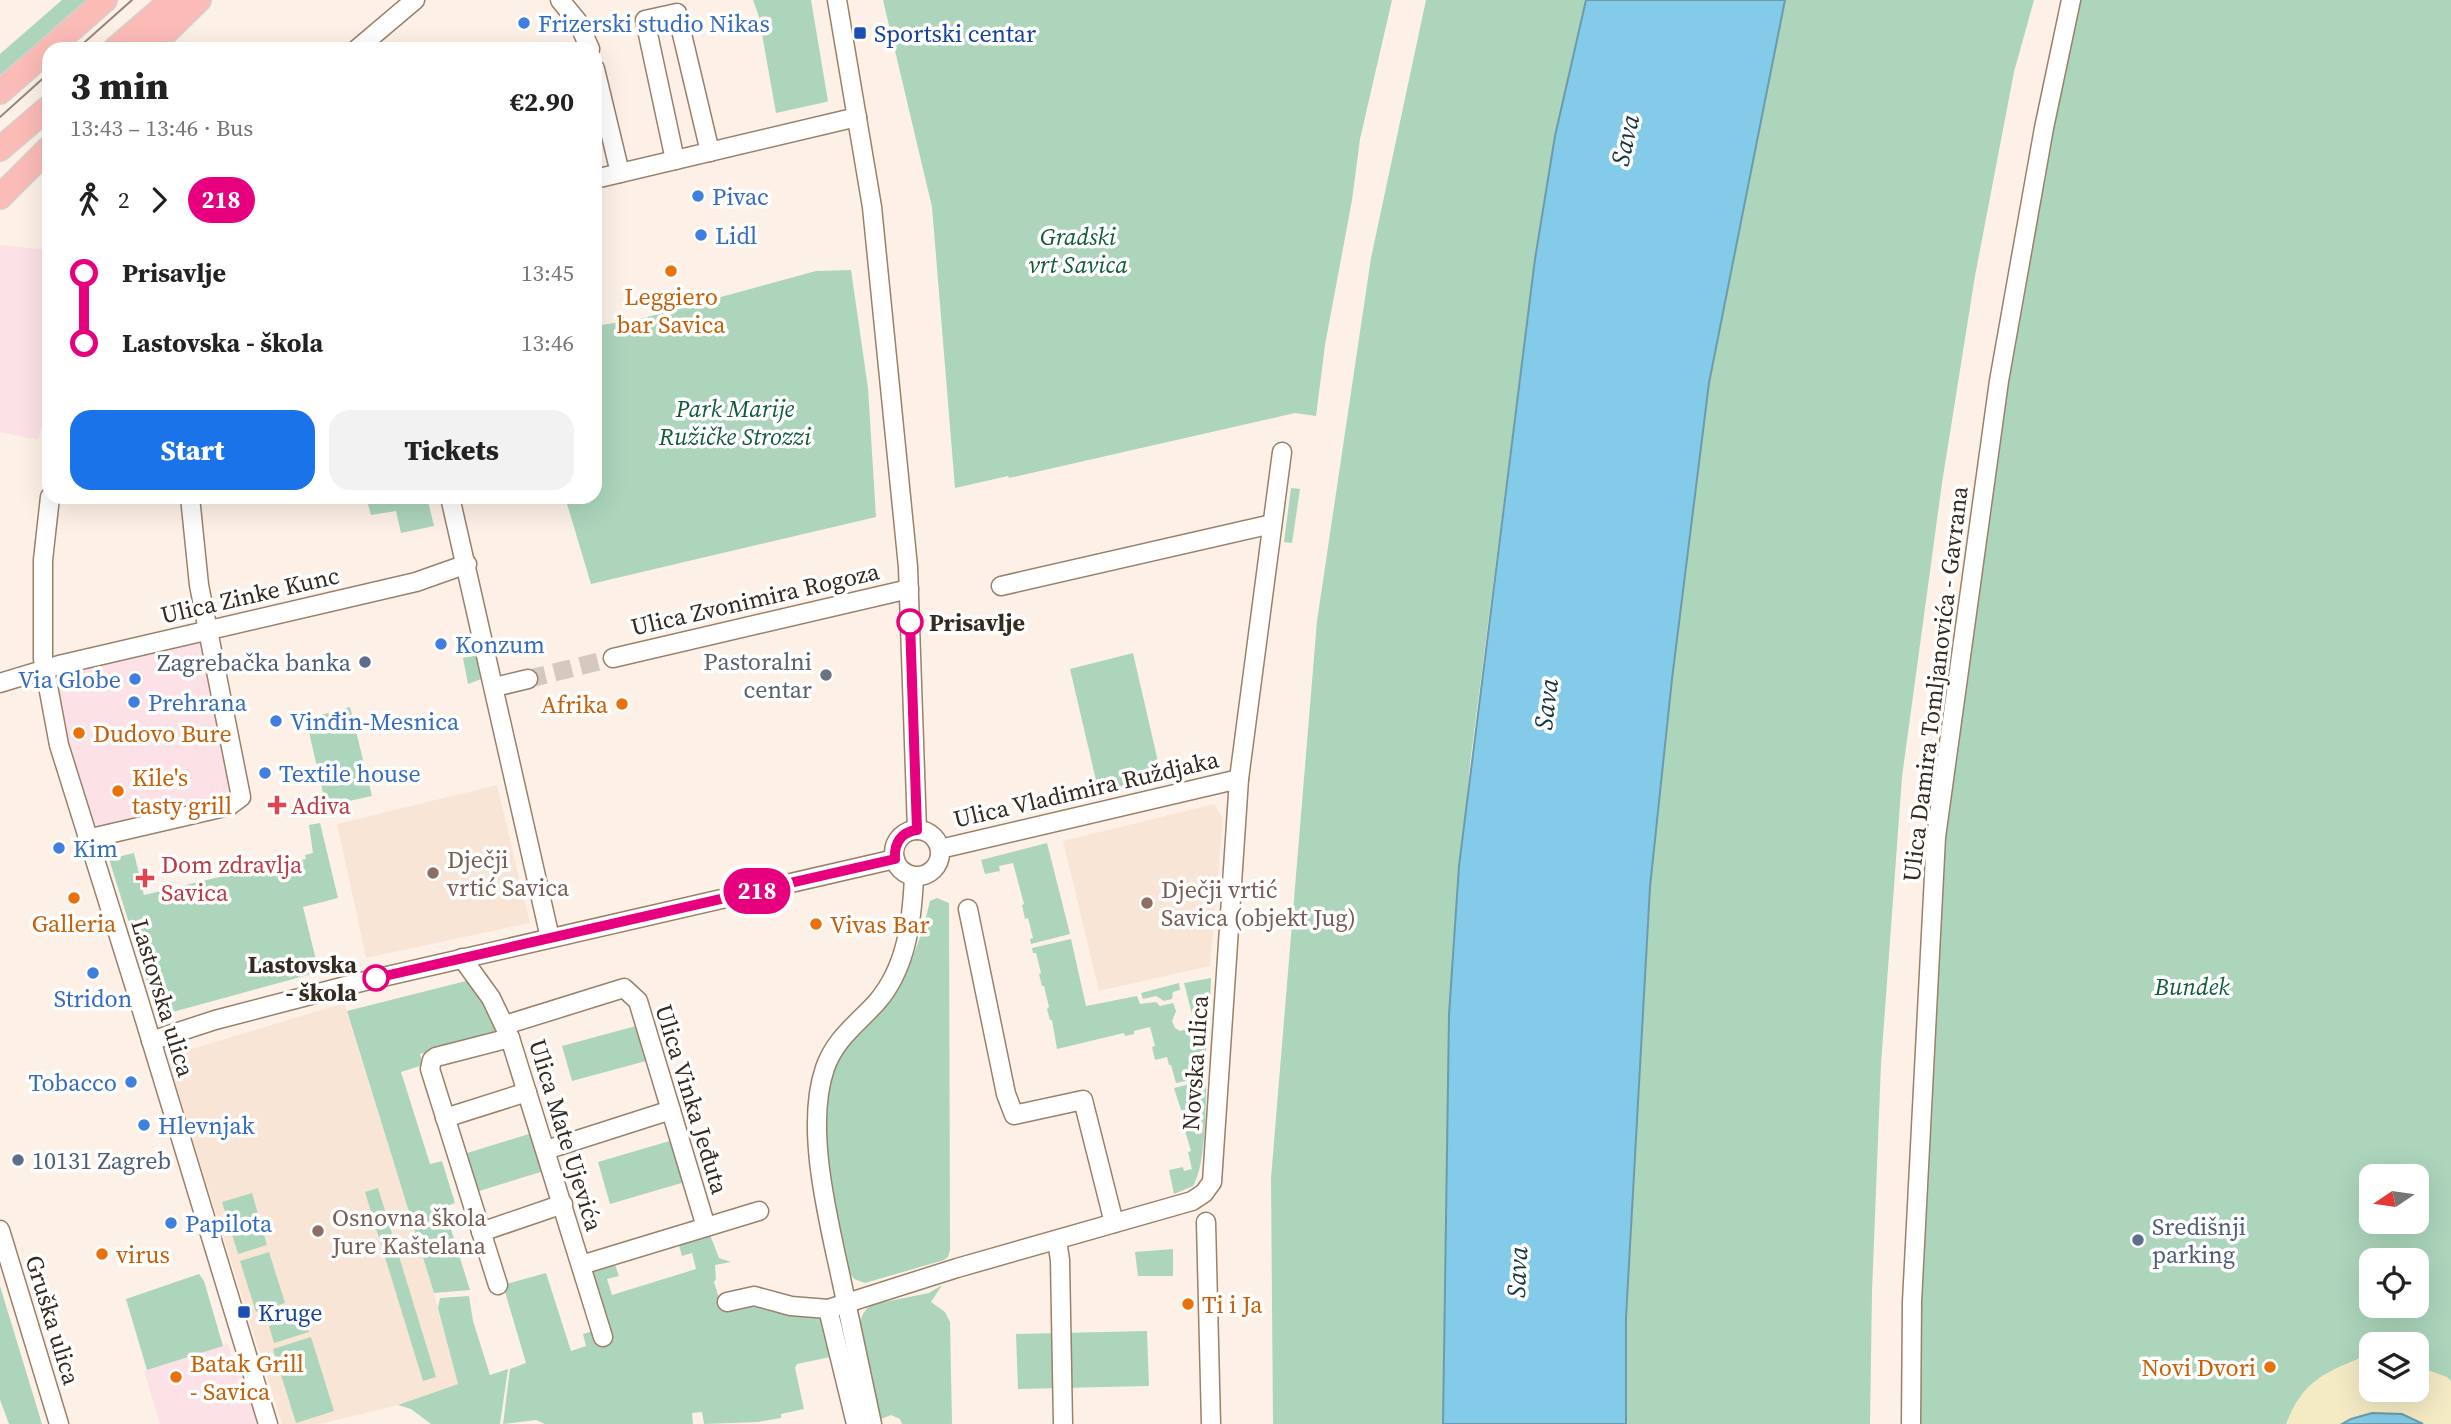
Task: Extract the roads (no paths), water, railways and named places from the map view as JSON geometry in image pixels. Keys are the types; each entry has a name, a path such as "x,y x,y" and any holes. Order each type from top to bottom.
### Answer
{"main road":[{"path":"57,42 105,0"},
{"path":"124,42 172,0"},
{"path":"156,42 198,0"},
{"path":"0,92 42,55"},
{"path":"0,149 42,113"},
{"path":"0,197 42,155"}],"street":[{"path":"364,42 415,0"},
{"path":"560,0 578,22 587,42"},
{"path":"837,0 876,243 909,589 917,830"},
{"name":"Ulica Damira Tomljanovića - Gavrana","path":"1911,1424 1912,1302 1936,837 1998,381 2044,128 2071,0"},
{"path":"675,160 645,20 677,13 710,152"},
{"path":"602,98 620,173"},
{"path":"602,177 857,117"},
{"name":"Ulica Vladimira Ruždjaka","path":"940,849 1239,779 1283,452"},
{"name":"Lastovska ulica","path":"49,504 43,560 44,669 59,745 268,1424"},
{"path":"87,839 229,806 241,797 199,585 191,504"},
{"path":"452,504 550,938"},
{"path":"1001,586 1272,524"},
{"name":"Ulica Zinke Kunc","path":"44,669 416,582 467,564"},
{"name":"Ulica Zvonimira Rogoza","path":"613,658 909,589"},
{"path":"0,683 44,669"},
{"path":"495,687 528,679"},
{"name":"Novska ulica","path":"828,1309 957,1268 1192,1202 1203,1194 1212,1182 1239,779"},
{"path":"917,830 932,835 940,849 941,856 929,874 914,877 902,871 895,859 895,845 910,831 917,830"},
{"path":"151,1041 253,1009 462,958 895,859"},
{"path":"872,1424 822,1177 818,1097 834,1047 879,999 898,967 906,945 914,877"},
{"path":"968,909 1006,1094 1014,1115 1083,1100 1114,1223"},
{"name":"Ulica Mate Ujevića","path":"462,958 492,998 508,1031 603,1337"},
{"name":"Ulica Vinka Jeđuta","path":"508,1031 624,988 638,1001 706,1227"},
{"path":"498,1285 430,1069 432,1060 508,1031"},
{"path":"444,1118 527,1092"},
{"path":"546,1150 671,1110"},
{"path":"481,1232 563,1205"},
{"name":"Ulica Vinka Jeđuta","path":"581,1265 759,1211"},
{"path":"1206,1222 1211,1424"},
{"name":"Gruška ulica","path":"0,1230 60,1424"},
{"path":"1057,1241 1060,1260 1063,1424"},
{"path":"727,1302 754,1296 791,1306 828,1309 856,1424"}],"water":[{"name":"Sava","path":"1586,0 1785,0 1709,383 1672,679 1650,887 1626,1318 1626,1424 1443,1424 1449,1015 1459,866 1535,259 1555,136"},
{"path":"2372,1413 2402,1414 2423,1424 2342,1424"}],"tunnel":[{"path":"528,679 613,658"}],"tram line":[{"path":"85,42 132,0"},
{"path":"0,117 42,79"}],"place":[{"name":"Frizerski studio Nikas","path":"524,23"},
{"name":"Sportski centar","path":"860,33"},
{"name":"Pivac","path":"698,196"},
{"name":"Lidl","path":"701,235"},
{"name":"Leggiero bar Savica","path":"671,271"},
{"name":"Prisavlje","path":"910,622"},
{"name":"Konzum","path":"441,644"},
{"name":"Zagrebačka banka","path":"365,662"},
{"name":"Pastoralni centar","path":"826,675"},
{"name":"Via Globe","path":"135,679"},
{"name":"Prehrana","path":"134,702"},
{"name":"Afrika","path":"622,704"},
{"name":"Vinđin-Mesnica","path":"276,721"},
{"name":"Dudovo Bure","path":"79,733"},
{"name":"Textile house","path":"265,773"},
{"name":"Kile's tasty grill","path":"118,791"},
{"name":"Adiva","path":"277,805"},
{"name":"Kim","path":"59,848"},
{"name":"Dječji vrtić Savica","path":"433,873"},
{"name":"Dom zdravlja Savica","path":"145,878"},
{"name":"Galleria","path":"74,898"},
{"name":"Dječji vrtić Savica (objekt Jug)","path":"1147,903"},
{"name":"Vivas Bar","path":"816,924"},
{"name":"Stridon","path":"93,973"},
{"name":"Lastovska - škola","path":"376,978"},
{"name":"Tobacco","path":"131,1082"},
{"name":"Hlevnjak","path":"144,1125"},
{"name":"10131 Zagreb","path":"18,1160"},
{"name":"Papilota","path":"171,1223"},
{"name":"Osnovna škola Jure Kaštelana","path":"318,1231"},
{"name":"Središnji parking","path":"2138,1240"},
{"name":"virus","path":"102,1254"},
{"name":"Ti i Ja","path":"1188,1304"},
{"name":"Kruge","path":"244,1312"},
{"name":"Novi Dvori","path":"2270,1367"},
{"name":"Batak Grill - Savica","path":"176,1377"}],"park label":[{"name":"Gradski vrt Savica","path":"1078,250"},
{"name":"Park Marije Ružičke Strozzi","path":"735,422"},
{"name":"Bundek","path":"2192,986"}]}
